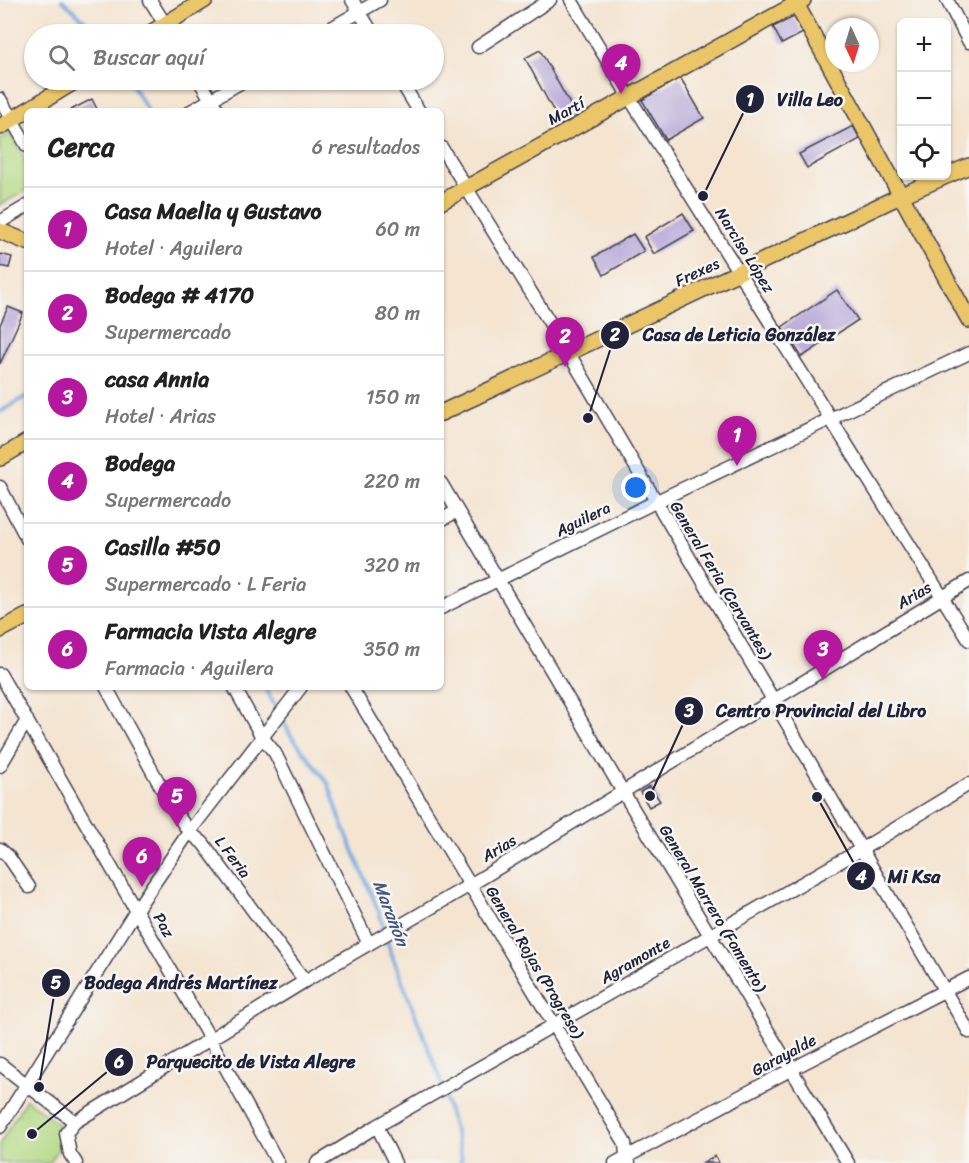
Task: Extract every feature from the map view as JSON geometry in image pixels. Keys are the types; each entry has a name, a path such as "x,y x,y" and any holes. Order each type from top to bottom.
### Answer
{"main road":[{"path":"174,24 205,0"},
{"path":"797,1 900,196 969,320"},
{"name":"Martí","path":"444,200 797,1"},
{"path":"31,108 60,90"},
{"path":"6,123 24,112"},
{"name":"Frexes","path":"444,412 900,196 969,166"},
{"path":"0,231 24,241"},
{"path":"0,458 24,444"},
{"path":"0,630 24,618"}],"street":[{"path":"150,0 165,24"},
{"path":"352,0 367,24"},
{"path":"338,24 380,0"},
{"path":"478,47 550,0"},
{"name":"Narciso López","path":"571,0 629,97 969,640"},
{"path":"947,0 969,42"},
{"path":"205,90 216,108"},
{"path":"196,108 227,90"},
{"path":"406,90 417,108"},
{"path":"0,99 6,123 24,143"},
{"name":"General Feria (Cervantes)","path":"444,152 568,352 969,1032"},
{"path":"0,222 24,208"},
{"name":"Aguilera","path":"444,607 655,502 969,353"},
{"path":"0,487 24,533"},
{"name":"General Marrero (Fomento)","path":"444,488 623,792 848,1163"},
{"path":"444,518 457,511"},
{"name":"Arias","path":"75,1122 969,581"},
{"name":"Paz","path":"0,674 210,1039 278,1163"},
{"name":"L Feria","path":"108,690 171,805 189,832 203,843 305,981"},
{"path":"236,690 261,737 275,753 372,942"},
{"path":"0,1127 135,910 189,832 299,690"},
{"name":"General Rojas (Progreso)","path":"353,690 625,1143 623,1161"},
{"path":"0,766 27,720"},
{"name":"Agramonte","path":"317,1163 448,1085 862,849 969,784"},
{"path":"0,849 8,856 30,887"},
{"name":"Garayalde","path":"623,1161 792,1069 969,978"},
{"path":"0,1064 75,1122 66,1133 70,1160"},
{"path":"377,1126 395,1163"}],"green space":[{"path":"10,133 24,158 24,192 0,205 0,139"},
{"path":"26,1099 59,1125 58,1148 50,1163 0,1163 0,1143"}],"building":[{"path":"794,17 803,33 782,44 773,27"},
{"path":"540,50 577,117 561,125 525,58"},
{"path":"680,77 704,118 666,140 642,100"},
{"path":"92,99 96,108 75,108"},
{"path":"853,126 860,139 807,168 799,154"},
{"path":"683,213 694,231 654,254 644,237"},
{"path":"633,234 644,251 604,275 594,257"},
{"path":"0,254 12,257 9,268 0,266"},
{"path":"837,290 858,320 802,357 782,327"},
{"path":"8,307 23,313 0,364 0,325"},
{"path":"650,786 660,801 649,807 640,792"},
{"path":"715,1156 719,1163 702,1163"}],"waterway":[{"name":"Marañón","path":"62,0 89,24"},
{"name":"Marañón","path":"135,90 146,108"},
{"path":"0,412 24,398"},
{"name":"Marañón","path":"267,690 290,734 328,783 342,824 379,912 390,950 439,1075 462,1158 460,1163"}],"place":[{"name":"Bodega","path":"621,94"},
{"name":"Villa Leo","path":"703,196"},
{"name":"Bodega # 4170","path":"565,367"},
{"name":"Casa de Leticia González","path":"588,418"},
{"name":"Casa Maelia y Gustavo","path":"737,466"},
{"name":"casa Annia","path":"823,680"},
{"name":"Centro Provincial del Libro","path":"650,796"},
{"name":"Mi Ksa","path":"817,797"},
{"name":"Casilla #50","path":"177,827"},
{"name":"Farmacia Vista Alegre","path":"142,887"},
{"name":"Bodega Andrés Martínez","path":"39,1087"},
{"name":"Parquecito de Vista Alegre","path":"32,1134"}]}
